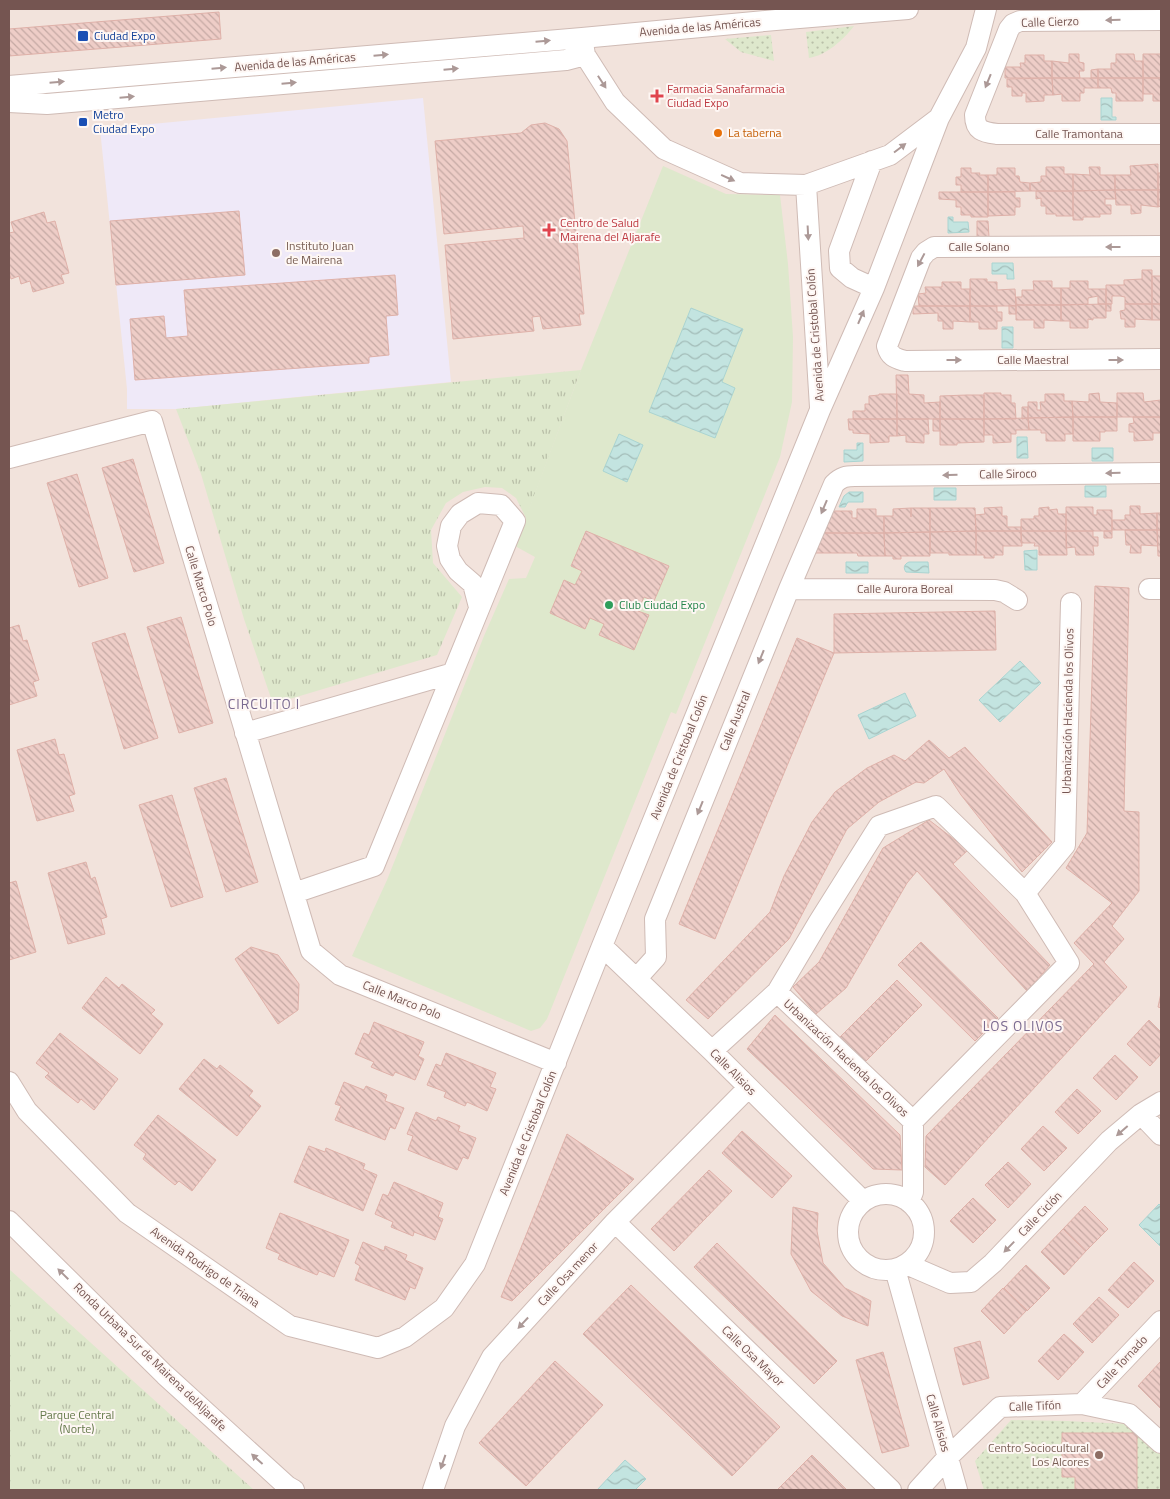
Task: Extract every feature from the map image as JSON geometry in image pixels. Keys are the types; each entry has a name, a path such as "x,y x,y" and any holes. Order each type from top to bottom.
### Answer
{"street":[{"name":"Avenida de las Américas","path":"9,102 47,104 578,51 786,19 908,9"},
{"path":"820,410 874,288 939,118 976,48 986,9"},
{"name":"Calle Cierzo","path":"997,134 987,133 978,129 975,123 975,115 1009,29 1013,24 1020,21 1161,20"},
{"name":"Avenida de las Américas","path":"9,86 578,51"},
{"path":"578,51 615,102 664,149 740,183 806,184 890,156 939,118"},
{"name":"Calle Tramontana","path":"997,134 1161,134"},
{"path":"872,161 839,251 840,268 852,278 874,288"},
{"name":"Avenida de Cristobal Colón","path":"444,1308 475,1264 820,410 806,184"},
{"name":"Calle Solano","path":"905,361 889,354 887,346 921,258 934,247 1161,246"},
{"path":"814,328 821,343 830,348 839,348 850,341"},
{"name":"Calle Maestral","path":"905,361 1161,359"},
{"name":"Calle Marco Polo","path":"9,458 152,421 311,951 340,975 556,1063"},
{"name":"Calle Siroco","path":"855,476 1161,473"},
{"name":"Calle Austral","path":"637,978 656,957 655,919 789,589 834,484 846,476 855,476"},
{"path":"294,893 374,866 480,607 515,521 501,505 478,503 460,514 451,526 447,546 450,559 458,571 473,584 480,607"},
{"name":"Calle Aurora Boreal","path":"789,589 995,590 1012,595 1017,600"},
{"name":"Urbanización Hacienda los Olivos","path":"1025,893 1066,845 1071,604"},
{"path":"246,733 453,673"},
{"name":"Urbanización Hacienda los Olivos","path":"712,1050 776,992 879,826 936,806 1025,893 1069,963 913,1120 776,992"},
{"name":"Calle Alisios","path":"602,946 712,1050 863,1201"},
{"name":"Avenida Rodrigo de Triana","path":"9,1082 28,1111 127,1213 290,1326 378,1348 405,1337 444,1308"},
{"name":"Calle Osa menor","path":"432,1490 455,1426 492,1357 615,1222 748,1088"},
{"name":"Calle Ciclón","path":"900,1267 950,1283 971,1282 993,1263 1109,1142 1141,1114 1161,1102"},
{"path":"1141,1114 1161,1135"},
{"path":"909,1202 913,1192 913,1120"},
{"path":"874,1195 898,1196 909,1202 918,1211 923,1222 924,1234 921,1246 915,1256 900,1267 883,1270 862,1262 854,1253 847,1231 849,1219 855,1209 863,1201 874,1195"},
{"name":"Ronda Urbana Sur de Mairena delAljarafe","path":"9,1221 165,1375 287,1486 294,1490"},
{"name":"Calle Osa Mayor","path":"615,1222 890,1490"},
{"name":"Calle Alisios","path":"900,1267 957,1490"},
{"name":"Calle Tornado","path":"1082,1404 1161,1320"},
{"name":"Calle Tifón","path":"918,1490 948,1457 1000,1407 1082,1404 1129,1414 1161,1443"}],"shaded area":[{"path":"9,9 1161,9 1161,1490 9,1490"},
{"name":"Instituto Juan de Mairena","path":"423,98 451,382 176,409 127,409 127,389 100,129"}],"green space":[{"path":"854,26 834,46 822,54 809,58 806,32"},
{"path":"771,35 774,61 741,52 725,39"},
{"path":"442,60 443,64 262,78 262,74"},
{"name":"Club Ciudad Expo","path":"663,166 726,194 780,195 788,264 793,337 792,402 780,457 676,714 671,712 547,1019 540,1028 531,1031 352,956 387,880 484,636 509,579 526,578 535,557 515,546 581,370"},
{"path":"581,370 526,518 516,498 502,488 485,487 463,492 446,503 431,530 433,563 462,597 437,655 273,704 244,619 201,474 176,409"},
{"name":"Parque Central (Norte)","path":"9,1269 254,1490 9,1490"},
{"path":"1011,1420 1127,1424 1161,1455 1161,1490 984,1490 975,1461"}],"water":[{"path":"1101,98 1112,98 1112,117 1116,117 1116,120 1101,120"},
{"path":"948,217 953,217 953,222 968,222 969,232 948,233"},
{"path":"992,263 1013,263 1014,279 1007,279 1007,274 992,274"},
{"path":"691,308 743,329 722,382 735,388 715,438 649,412"},
{"path":"1002,327 1013,327 1013,348 1002,348"},
{"path":"619,434 643,445 627,482 603,471"},
{"path":"1017,437 1027,437 1028,458 1017,458"},
{"path":"857,443 863,443 863,461 844,462 844,450 857,450"},
{"path":"1092,448 1113,448 1113,461 1092,461"},
{"path":"1085,486 1106,486 1106,497 1085,497"},
{"path":"934,488 956,488 956,500 934,500"},
{"path":"849,492 863,492 863,502 848,502 845,507 839,507 844,496"},
{"path":"1037,550 1037,570 1025,570 1024,551"},
{"path":"846,562 868,562 868,573 846,573"},
{"path":"909,562 928,562 929,573 906,572 904,566"},
{"path":"1020,661 1041,683 1000,722 979,700"},
{"path":"905,693 916,716 869,739 858,715"},
{"path":"1159,1204 1161,1206 1161,1247 1139,1225"},
{"path":"625,1460 646,1479 635,1490 597,1490"}],"building":[{"path":"219,12 221,39 9,56 9,29"},
{"path":"1069,54 1079,54 1079,62 1084,63 1084,71 1079,71 1080,78 1052,78 1052,61 1069,63"},
{"path":"1116,54 1134,54 1135,61 1143,61 1143,78 1098,78 1098,69 1111,69 1111,63 1116,63"},
{"path":"1143,54 1161,54 1161,78 1143,78"},
{"path":"1025,55 1044,55 1044,61 1052,61 1052,78 1005,78 1005,67 1021,67 1020,63 1025,63"},
{"path":"1098,69 1098,78 1091,78 1091,70"},
{"path":"1052,78 1053,95 1044,95 1044,101 1026,102 1026,93 1022,93 1022,96 1012,96 1012,87 1007,87 1007,79"},
{"path":"1052,78 1098,78 1098,88 1084,88 1084,93 1080,93 1080,101 1062,101 1062,94 1053,95"},
{"path":"1098,78 1143,78 1143,101 1116,101 1116,93 1112,93 1111,88 1098,88"},
{"path":"1143,78 1161,78 1161,101 1153,101 1153,94 1143,94"},
{"name":"Centro de Salud Mairena del Aljarafe","path":"545,123 559,129 567,141 584,314 579,314 581,325 543,329 540,316 532,317 534,331 453,339 445,245 524,238 523,226 444,234 435,141 521,133 531,125"},
{"path":"1158,164 1158,190 1115,190 1115,175 1131,175 1130,166"},
{"path":"1046,167 1064,167 1064,174 1073,174 1073,191 1030,191 1030,183 1041,182 1041,176 1046,176"},
{"path":"1089,167 1100,167 1100,175 1115,175 1115,190 1073,191 1073,174 1090,175"},
{"path":"961,168 971,168 971,173 988,175 988,192 961,192 961,185 956,185 956,177 961,177"},
{"path":"997,168 1015,168 1015,176 1019,176 1020,182 1030,183 1030,191 988,192 988,175 997,175"},
{"path":"1158,173 1161,173 1161,190 1158,190"},
{"path":"1115,190 1116,199 1105,199 1105,205 1111,205 1111,214 1100,214 1100,217 1083,217 1083,220 1073,220 1073,191"},
{"path":"1115,190 1158,190 1158,207 1141,205 1141,213 1131,214 1131,205 1116,205"},
{"path":"1158,190 1161,190 1161,206 1158,207"},
{"path":"1036,191 1073,191 1073,216 1046,214 1046,206 1041,206 1041,198 1036,199"},
{"path":"939,192 988,192 988,217 961,215 961,207 956,207 956,200 939,199"},
{"path":"988,192 1015,192 1015,198 1020,198 1020,207 1015,207 1015,215 988,216"},
{"path":"239,211 245,275 116,285 110,221"},
{"path":"44,212 47,223 55,221 69,273 61,275 64,283 33,292 30,281 21,284 19,276 11,279 9,272 9,233 14,232 11,222"},
{"path":"977,221 988,221 989,237 977,237"},
{"path":"1142,270 1152,270 1152,304 1125,304 1125,297 1112,296 1112,304 1106,304 1106,285 1124,285 1124,280 1142,279"},
{"path":"395,275 398,315 386,316 389,355 369,357 369,363 135,380 130,319 164,316 166,338 188,336 184,290"},
{"path":"1152,276 1161,276 1161,304 1152,304"},
{"path":"970,279 987,279 987,282 997,282 997,290 1015,289 1016,306 970,306"},
{"path":"1033,281 1052,281 1052,288 1061,288 1061,305 1016,305 1016,297 1022,297 1022,290 1034,290"},
{"path":"1070,281 1088,281 1088,289 1106,289 1106,304 1098,304 1098,296 1088,298 1088,304 1061,305 1061,288 1070,288"},
{"path":"942,282 961,282 961,289 970,289 970,306 919,306 918,294 926,293 925,287 942,287"},
{"path":"1106,304 1106,318 1088,319 1088,328 1070,328 1070,321 1061,321 1061,305"},
{"path":"1106,304 1111,304 1111,311 1106,311"},
{"path":"1125,304 1152,304 1152,320 1135,319 1135,327 1125,327 1125,319 1121,319 1120,311 1125,310"},
{"path":"1152,304 1161,304 1161,320 1152,320"},
{"path":"1009,305 1016,306 1016,314 1009,314"},
{"path":"1016,305 1061,305 1061,321 1044,320 1044,328 1034,328 1034,320 1016,320"},
{"path":"913,306 970,306 970,322 953,321 953,329 943,329 943,321 938,321 938,313 913,314"},
{"path":"970,306 997,306 997,312 1002,312 1002,321 997,321 997,329 979,329 979,322 970,322"},
{"path":"896,375 908,375 909,394 924,395 924,403 940,402 940,419 897,419"},
{"path":"984,393 1011,395 1011,403 1015,403 1016,419 984,419"},
{"path":"1099,393 1100,402 1117,403 1117,417 1073,417 1072,401 1089,402 1089,394"},
{"path":"1117,393 1143,393 1144,402 1161,400 1161,417 1117,417"},
{"path":"897,394 897,419 853,419 853,411 865,411 865,404 869,404 869,396"},
{"path":"1045,394 1064,394 1064,401 1072,401 1073,417 1028,418 1028,402 1037,402 1037,410 1041,410 1040,402 1045,402"},
{"path":"984,395 984,419 940,419 940,396"},
{"path":"1022,407 1028,407 1028,418 1022,419"},
{"path":"1073,417 1073,434 1065,434 1065,441 1046,441 1046,433 1041,433 1041,430 1029,430 1028,418"},
{"path":"1073,417 1117,417 1117,431 1100,432 1100,441 1073,441"},
{"path":"1133,417 1161,417 1161,433 1153,433 1153,440 1134,441 1134,432 1129,432 1129,424 1134,423"},
{"path":"1028,418 1029,430 1016,430 1016,434 1011,434 1011,442 993,443 993,435 984,435 984,419"},
{"path":"848,419 897,419 897,436 889,436 889,442 870,443 870,434 853,433 853,430 849,430"},
{"path":"897,419 928,419 929,434 924,434 924,443 906,442 906,435 897,436"},
{"path":"933,419 940,419 940,431 933,431"},
{"path":"940,419 984,419 984,442 940,445"},
{"path":"133,459 164,563 134,572 102,468"},
{"path":"77,474 108,578 79,587 47,483"},
{"path":"1130,506 1140,506 1140,514 1157,513 1157,530 1112,530 1112,520 1125,520 1125,515 1130,515"},
{"path":"1002,507 1002,516 1007,516 1007,527 1021,527 1021,531 976,531 975,515 985,514 984,508"},
{"path":"1049,507 1049,510 1057,509 1058,514 1066,514 1066,531 1021,531 1021,519 1034,519 1034,516 1039,516 1039,508"},
{"path":"1066,507 1093,507 1093,515 1097,515 1097,510 1112,510 1112,531 1066,531"},
{"path":"930,508 930,532 884,533 884,516 893,516 893,509"},
{"path":"930,508 975,508 976,531 930,532"},
{"path":"857,509 876,509 876,516 884,516 884,533 823,533 833,511 852,511 852,518 857,518"},
{"path":"1157,513 1161,513 1161,530 1157,530"},
{"path":"1125,530 1157,530 1158,546 1141,545 1141,553 1130,553 1131,545 1126,545"},
{"path":"1157,530 1161,530 1161,556 1158,556"},
{"path":"586,531 669,566 654,601 644,597 638,611 649,615 634,650 599,635 604,624 590,618 585,629 550,613 564,580 575,585 582,571 571,566"},
{"path":"976,531 976,555 930,553 930,532"},
{"path":"976,531 1021,531 1022,546 1003,546 1003,555 994,555 994,558 984,558 984,555 976,555"},
{"path":"1021,531 1066,531 1067,555 1039,555 1039,546 1034,546 1035,543 1021,543"},
{"path":"1066,531 1093,531 1093,537 1098,537 1098,546 1093,546 1094,555 1076,555 1075,547 1066,548"},
{"path":"1104,531 1112,531 1112,538 1104,538"},
{"path":"930,532 930,556 901,556 901,559 893,559 893,556 885,556 884,533"},
{"path":"823,533 884,533 885,556 858,556 857,553 815,553"},
{"path":"1095,586 1129,588 1124,811 1139,812 1139,891 1112,926 1124,939 1104,962 1127,987 945,1185 925,1167 926,1136 1094,964 1074,943 1112,903 1066,868 1087,833"},
{"path":"995,611 996,650 834,653 834,614"},
{"path":"181,617 213,723 179,733 147,627"},
{"path":"19,625 23,641 27,640 39,680 33,682 37,696 9,705 9,628"},
{"path":"125,633 158,738 124,749 92,643"},
{"path":"797,638 834,653 715,939 679,924"},
{"path":"55,739 59,755 64,754 75,794 69,796 74,811 37,821 17,750"},
{"path":"929,740 949,758 965,747 1052,842 1022,872 961,795 944,769 924,783 916,782 879,802 847,829 789,939 708,1019 686,1000 770,912 784,876 812,822 835,792 867,768 894,755 905,761"},
{"path":"226,778 258,882 226,892 194,788"},
{"path":"172,795 203,897 171,907 139,805"},
{"path":"929,820 968,850 953,864 1050,965 1027,991 917,871 907,883 846,988 816,1014 793,987 819,962 883,848"},
{"path":"86,862 91,879 95,877 107,917 101,919 105,934 68,944 48,873"},
{"path":"16,881 36,952 9,960 9,883"},
{"path":"921,942 998,1018 975,1041 898,965"},
{"path":"251,947 278,955 299,984 298,1010 278,1024 235,959"},
{"path":"106,977 119,988 122,984 155,1010 151,1014 163,1024 140,1054 82,1008"},
{"path":"897,980 922,1005 864,1063 839,1038"},
{"path":"1161,993 1161,1008 1158,1007"},
{"path":"775,1015 900,1135 902,1170 873,1169 747,1049"},
{"path":"1149,1020 1161,1032 1161,1054 1150,1066 1127,1044"},
{"path":"374,1022 424,1042 418,1056 424,1059 415,1080 395,1072 393,1076 371,1067 374,1062 355,1054 364,1033 369,1035"},
{"path":"60,1033 118,1079 94,1110 81,1099 78,1103 45,1077 49,1073 36,1063"},
{"path":"446,1053 496,1073 490,1087 496,1089 487,1111 467,1102 465,1106 444,1097 446,1092 427,1085 436,1064 441,1066"},
{"path":"1115,1055 1138,1077 1116,1100 1093,1078"},
{"path":"204,1059 217,1069 220,1065 253,1091 249,1096 261,1106 237,1136 179,1089"},
{"path":"344,1082 364,1090 366,1086 387,1095 385,1101 404,1108 395,1129 390,1127 385,1140 335,1120 341,1106 335,1104"},
{"path":"1077,1089 1101,1111 1078,1134 1055,1112"},
{"path":"416,1112 436,1121 438,1117 460,1126 458,1131 476,1138 468,1159 463,1157 457,1170 408,1150 413,1136 407,1134"},
{"path":"158,1115 216,1160 192,1191 179,1181 175,1185 143,1159 146,1154 134,1145"},
{"path":"1043,1126 1067,1148 1044,1171 1021,1149"},
{"path":"742,1131 792,1176 772,1198 722,1153"},
{"path":"567,1134 634,1179 512,1301 501,1297"},
{"path":"309,1146 325,1152 326,1148 365,1164 363,1169 377,1175 363,1211 294,1182"},
{"path":"1008,1162 1031,1184 1008,1208 985,1185"},
{"path":"709,1170 732,1191 674,1251 651,1229"},
{"path":"394,1182 443,1203 438,1217 443,1219 435,1240 414,1232 413,1236 391,1227 393,1222 375,1214 383,1194 388,1196"},
{"path":"973,1198 996,1220 973,1243 950,1221"},
{"path":"1085,1206 1108,1229 1086,1251 1063,1229"},
{"path":"793,1207 818,1213 817,1231 823,1263 845,1288 871,1301 868,1326 842,1316 811,1291 791,1254"},
{"path":"280,1213 349,1240 334,1277 319,1271 317,1275 278,1259 280,1254 266,1248"},
{"path":"1063,1229 1086,1251 1064,1275 1041,1252"},
{"path":"363,1242 384,1251 385,1246 407,1255 405,1260 423,1268 415,1289 410,1287 405,1300 355,1280 360,1266 355,1263"},
{"path":"717,1243 837,1361 814,1384 694,1267"},
{"path":"1134,1262 1154,1281 1128,1308 1108,1290"},
{"path":"1026,1265 1050,1288 1027,1311 1004,1288"},
{"path":"631,1285 780,1427 732,1476 583,1334"},
{"path":"1003,1288 1027,1310 1004,1334 981,1311"},
{"path":"1099,1297 1119,1315 1092,1343 1073,1324"},
{"path":"1064,1334 1084,1352 1058,1380 1038,1361"},
{"path":"980,1341 989,1378 963,1385 954,1348"},
{"path":"883,1352 909,1446 882,1453 856,1360"},
{"path":"555,1361 603,1405 526,1486 479,1443"},
{"path":"1161,1361 1161,1407 1160,1408 1138,1386"},
{"name":"Centro Sociocultural Los Alcores","path":"1062,1433 1137,1433 1137,1490 1075,1490 1075,1477 1062,1477"},
{"path":"812,1455 847,1490 777,1490"}],"place":[{"name":"Ciudad Expo","path":"83,36"},
{"name":"Farmacia Sanafarmacia Ciudad Expo","path":"657,96"},
{"name":"Metro Ciudad Expo","path":"83,122"},
{"name":"La taberna","path":"718,133"},
{"name":"Centro de Salud Mairena del Aljarafe","path":"549,230"},
{"name":"Instituto Juan de Mairena","path":"276,253"},
{"name":"Club Ciudad Expo","path":"609,605"},
{"name":"Centro Sociocultural Los Alcores","path":"1099,1455"}],"district":[{"name":"CIRCUITO I","path":"264,704"},
{"name":"LOS OLIVOS","path":"1023,1026"}]}
